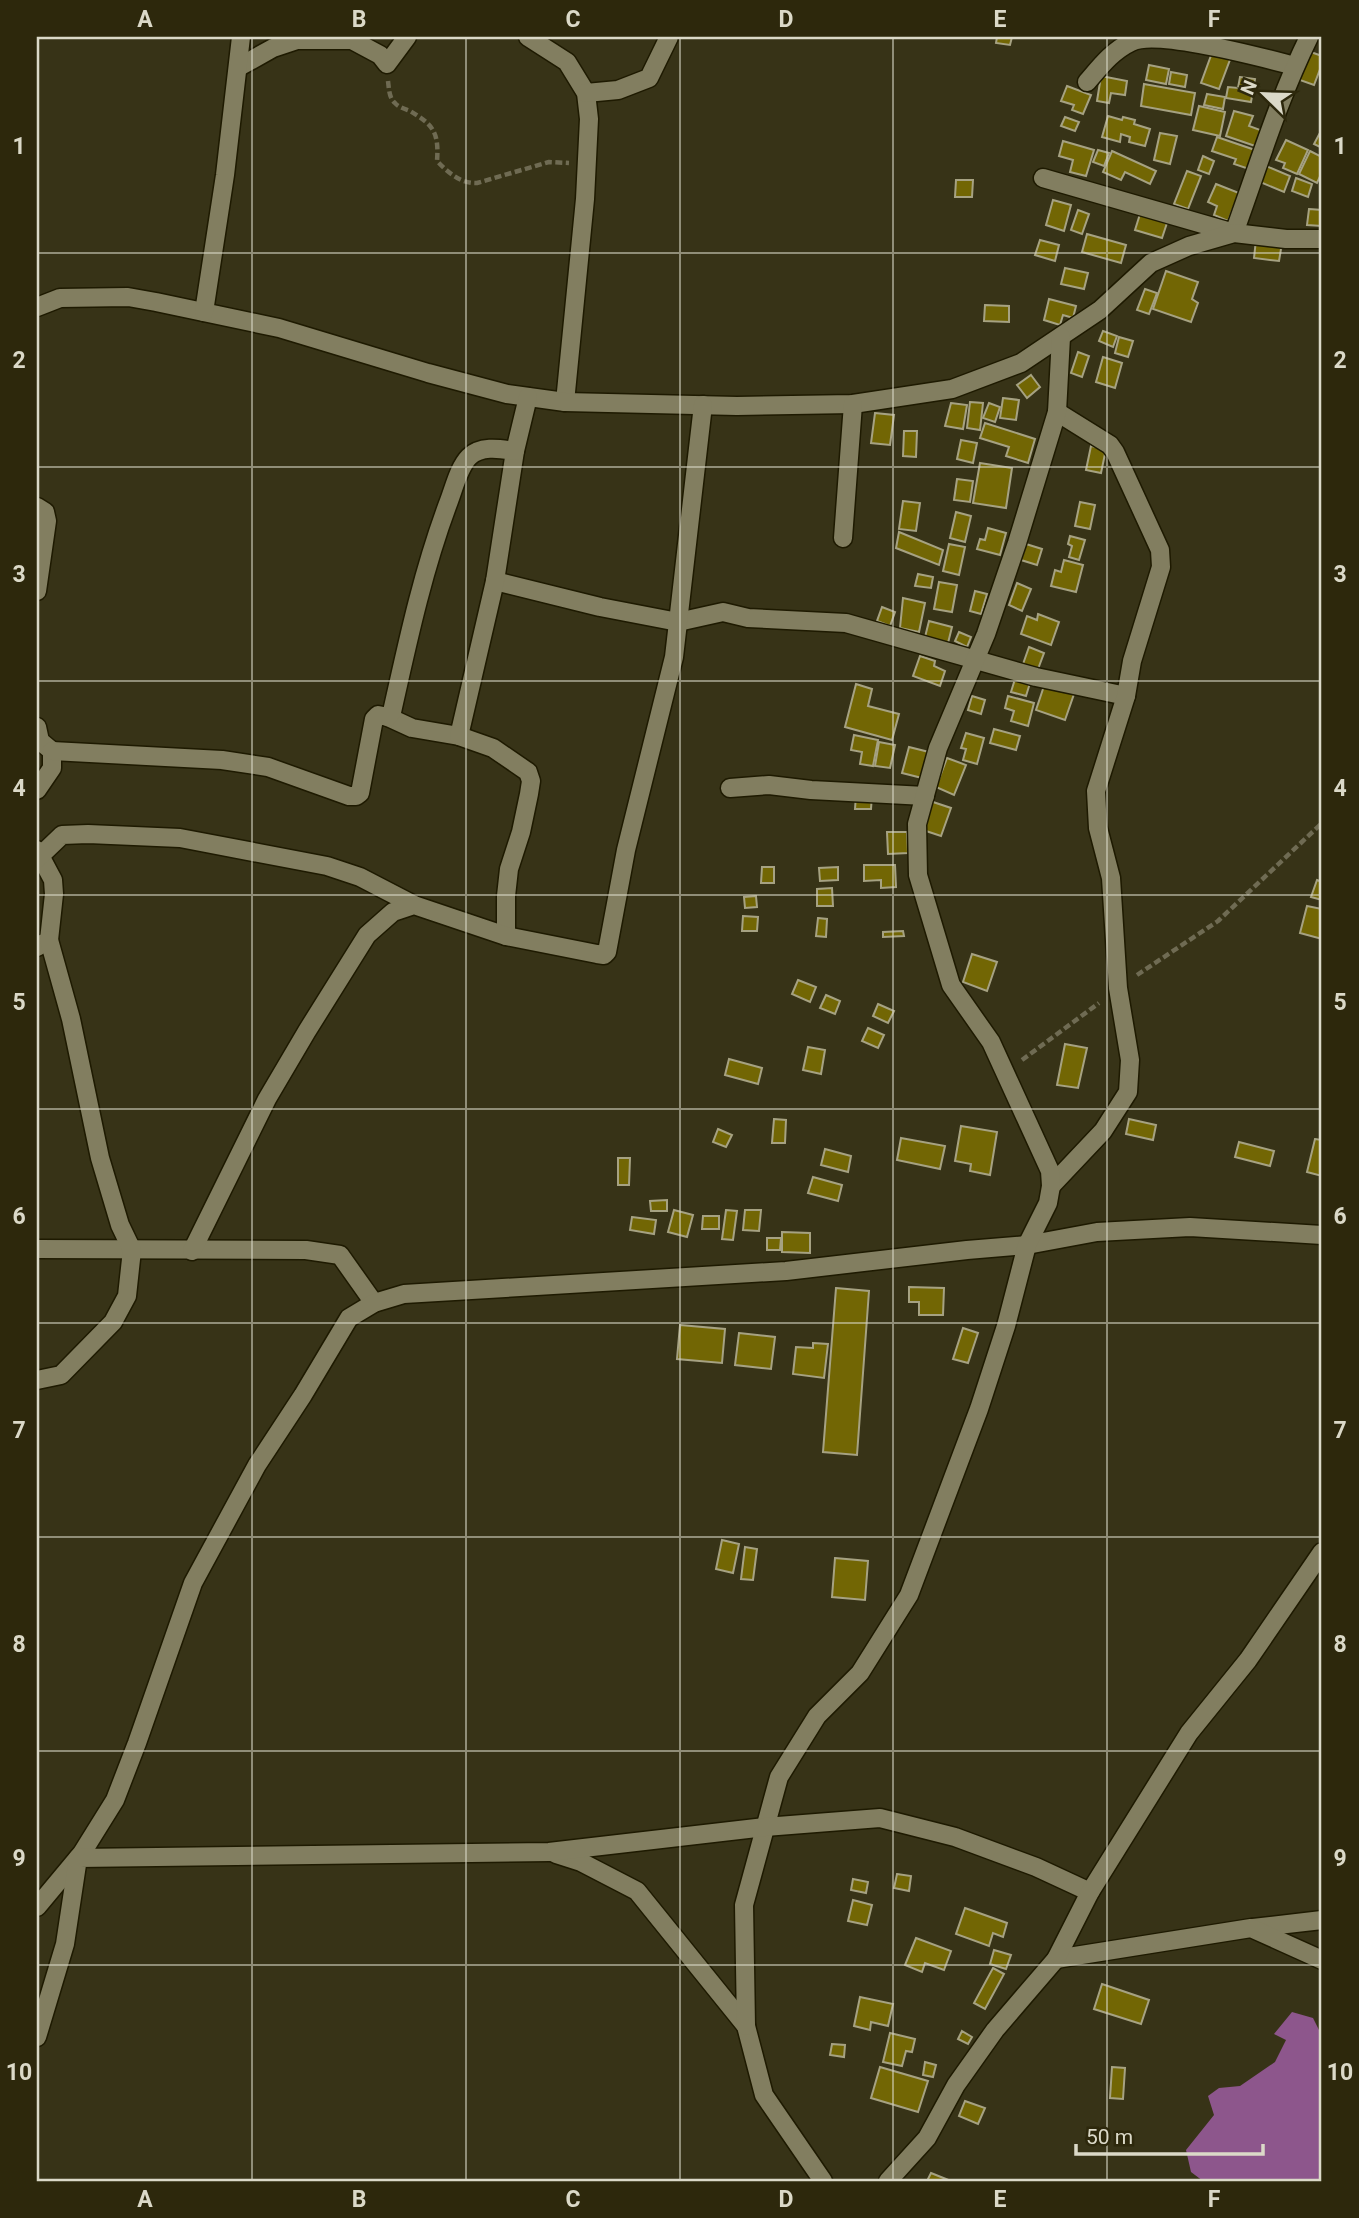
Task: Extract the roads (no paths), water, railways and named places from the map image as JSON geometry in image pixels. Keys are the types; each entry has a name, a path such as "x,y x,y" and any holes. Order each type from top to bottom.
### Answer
{"street":[{"path":"204,312 241,37"},
{"path":"239,67 273,48 297,40 352,40 380,55 387,64 407,37"},
{"path":"528,37 567,62 586,93 589,118 585,199 565,402"},
{"path":"586,93 618,90 649,78 669,37"},
{"path":"1234,233 1295,66 1310,37"},
{"path":"1087,82 1113,54 1133,41 1152,38 1228,49 1295,66"},
{"path":"1043,178 1234,233 1286,239 1322,239"},
{"path":"37,307 60,298 128,297 326,340 428,373 528,397 565,402 853,404 953,389 1021,363 1100,310 1151,263 1189,246 1234,233"},
{"path":"823,2181 764,2095 746,2026 744,1905 779,1777 817,1716 860,1673 909,1595 983,1397 1006,1326 1027,1245 1048,1203 1050,1171 991,1042 951,985 918,875 917,824 938,748 975,660 1017,543 1057,412 1061,337"},
{"path":"459,736 495,581 515,451 528,397"},
{"path":"843,538 853,404"},
{"path":"37,1380 61,1375 113,1322 127,1296 132,1251 120,1225 100,1158 71,1019 43,943 54,894 53,880 38,855 62,835 180,838 327,866 360,877 414,905 506,936 604,955 607,952 626,850 674,657 703,405"},
{"path":"1051,1186 1104,1132 1128,1092 1130,1060 1118,988 1111,878 1098,828 1096,792 1126,696 1132,661 1161,567 1160,550 1115,452 1101,439 1057,412"},
{"path":"388,717 392,712 420,588 456,481 469,457 476,453 488,449 515,451"},
{"path":"37,507 45,512 47,521 37,591"},
{"path":"495,581 600,607 678,622 723,612 748,618 846,623 1036,677 1126,696"},
{"path":"37,727 40,741 52,751 222,760 268,767 349,796 359,793 374,719 378,715 412,728 459,736 493,748 528,772 531,781 521,832 509,869 506,936"},
{"path":"37,790 52,768 52,751"},
{"path":"730,788 769,785 925,796"},
{"path":"192,1251 267,1099 367,934 393,912 414,905"},
{"path":"37,1906 78,1858 115,1800 193,1583 257,1465 349,1318 374,1303 404,1294 786,1271 1027,1245 1097,1232 1190,1227 1322,1234"},
{"path":"37,1249 306,1250 340,1255 374,1303"},
{"path":"888,2181 926,2138 956,2085 995,2030 1056,1959 1090,1892 1189,1733 1248,1660 1322,1552"},
{"path":"78,1858 549,1852 765,1827 880,1818 955,1837 1036,1867 1090,1892"},
{"path":"549,1852 581,1862 637,1891 746,2026"},
{"path":"37,2037 65,1944 78,1858"},
{"path":"1056,1959 1251,1928 1322,1920"},
{"path":"1251,1928 1322,1960"}]}
